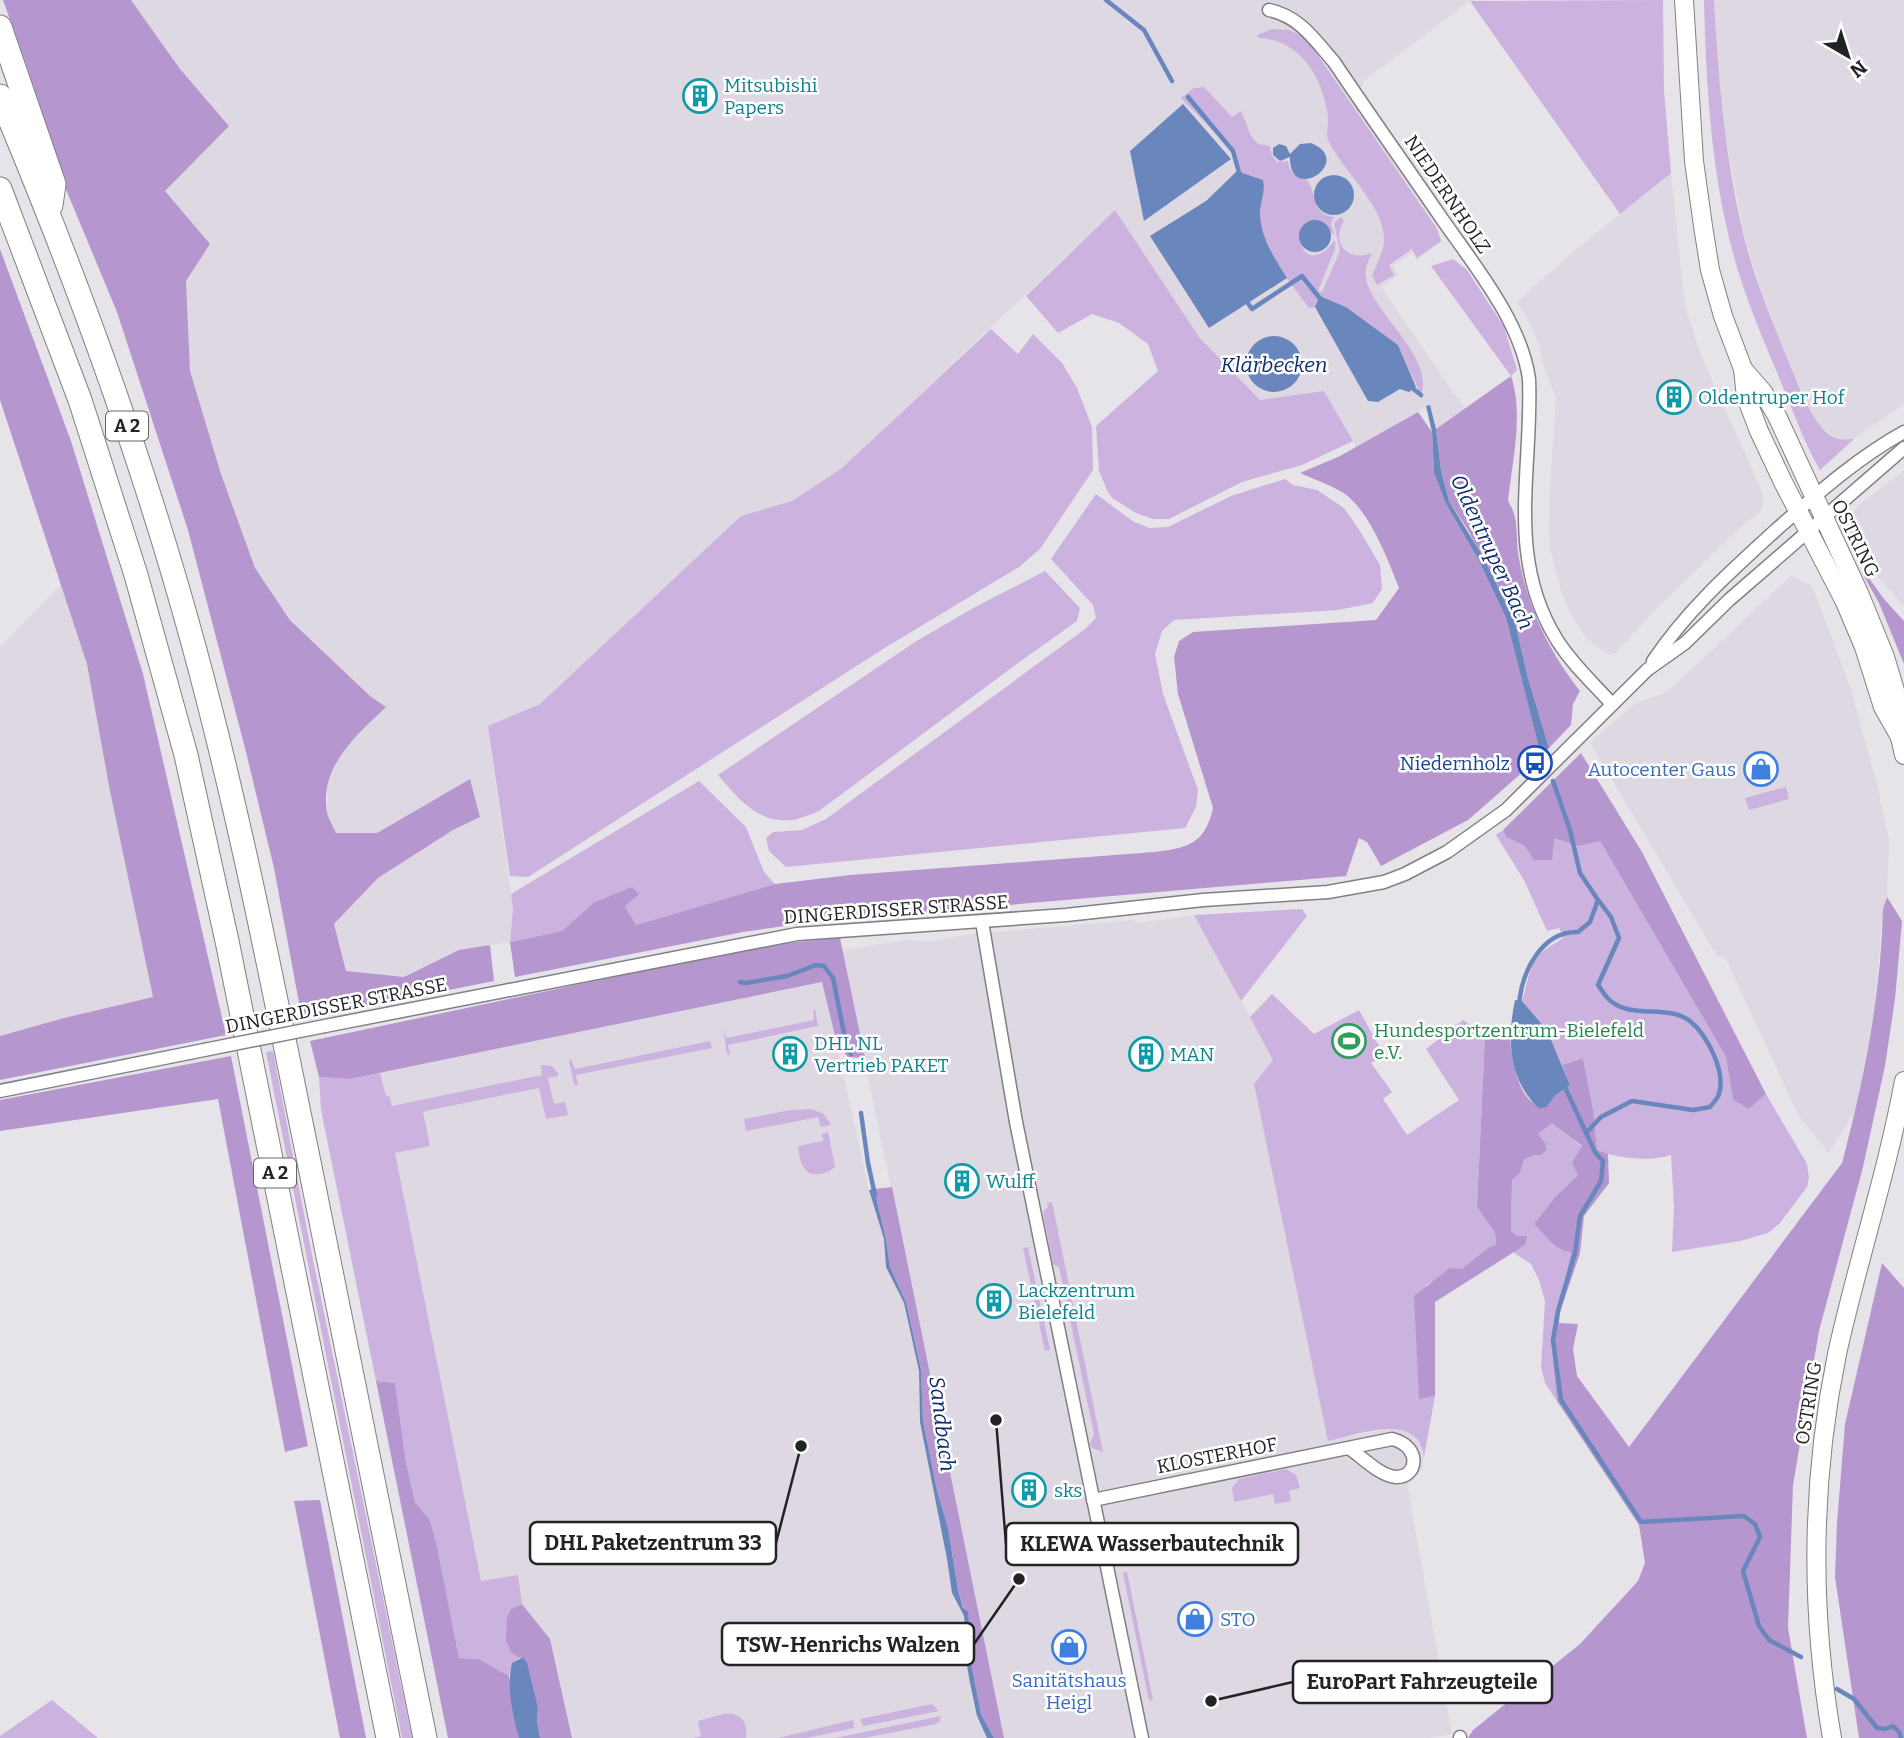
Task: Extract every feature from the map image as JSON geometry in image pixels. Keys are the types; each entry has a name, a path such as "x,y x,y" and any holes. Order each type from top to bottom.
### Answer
{"highway":[{"path":"0,27 54,184 50,215"},
{"name":"A 2","path":"0,96 91,322 152,504 193,641 241,832 425,1738"},
{"name":"A 2","path":"0,189 80,400 136,575 186,755 227,942 388,1738"}],"main road":[{"name":"OSTRING","path":"1685,0 1694,161 1703,226 1714,282 1743,369 1746,397 1759,431 1845,602 1864,647 1884,707 1900,737"},
{"name":"OSTRING","path":"1743,369 1763,392 1777,416 1860,593 1885,657 1899,704 1900,737 1904,755"},
{"name":"OSTRING","path":"1832,1738 1817,1606 1817,1504 1821,1453 1838,1352 1904,1082"}],"street":[{"name":"NIEDERNHOLZ","path":"1269,10 1282,12 1293,19 1315,39 1334,62 1515,329 1527,361 1529,379 1525,543 1535,594 1564,650 1612,704"},
{"name":"DINGERDISSER STRASSE","path":"1647,670 1692,608 1813,497 1877,447 1904,432"},
{"name":"DINGERDISSER STRASSE","path":"0,1091 797,934 982,922 1203,900 1328,892 1384,882 1424,865 1485,827 1524,793 1647,670 1685,643 1823,517 1904,448"},
{"path":"982,922 1016,1122 1142,1738"},
{"name":"KLOSTERHOF","path":"1093,1500 1392,1439 1409,1447 1414,1461 1411,1469 1403,1475 1393,1476 1382,1472 1349,1448"}],"shaded area":[{"path":"3,0 131,0 180,69 229,126 165,191 210,244 186,281 190,371 221,474 255,568 290,620 370,696 386,707 352,740 335,766 326,796 327,813 336,833 377,833 470,779 480,817 453,830 378,878 334,924 346,971 404,977 459,950 490,945 494,981 302,1019 274,868 188,530 117,312 60,175"},
{"path":"131,0 1471,0 1365,80 1353,102 1438,229 1442,241 1417,260 1412,253 1393,266 1398,275 1381,287 1465,409 1436,429 1429,405 1356,447 1324,391 1260,400 1199,337 1115,210 842,468 792,501 741,516 540,704 488,726 513,909 510,942 459,950 404,977 346,971 334,924 378,878 453,830 480,817 470,779 377,833 335,833 327,812 328,784 338,759 348,744 386,707 370,696 290,619 255,568 221,474 190,371 186,281 210,244 164,191 229,125 180,69"},
{"path":"1663,0 1664,91 1671,173 1620,214 1470,1"},
{"path":"1704,0 1714,0 1720,88 1731,176 1747,250 1758,283 1808,407 1829,435 1838,439 1854,439 1820,470 1804,439 1756,321 1733,253 1719,191 1711,127"},
{"path":"1714,0 1904,0 1904,404 1854,439 1837,439 1820,426 1810,411 1776,333 1759,284 1744,235 1725,134 1718,81"},
{"path":"1272,29 1289,30 1306,38 1437,229 1441,241 1417,258 1412,249 1389,265 1394,275 1377,285 1372,276 1384,245 1383,228 1378,215 1329,142 1328,116 1315,75 1298,54 1287,46 1259,38 1257,35"},
{"path":"1204,87 1232,117 1241,111 1251,136 1258,144 1270,146 1272,156 1277,162 1288,161 1294,174 1307,180 1321,212 1334,217 1331,223 1334,235 1315,221 1306,224 1301,236 1302,248 1309,255 1324,252 1335,240 1335,249 1318,291 1322,292 1340,251 1334,223 1341,217 1344,221 1339,236 1343,249 1355,255 1372,253 1366,268 1366,279 1379,306 1419,366 1423,381 1421,395 1398,345 1346,307 1321,296 1315,307 1309,308 1285,276 1265,239 1262,226 1260,213 1263,180 1237,171 1233,151 1181,98 1194,88"},
{"path":"1671,173 1685,306 1702,358 1761,489 1763,504 1760,512 1735,532 1615,653 1609,655 1587,639 1570,613 1550,549 1549,505 1556,398 1531,325 1517,302 1574,251"},
{"path":"1115,210 1199,337 1260,400 1324,391 1353,441 1302,465 1242,482 1169,519 1153,519 1136,513 1112,498 1099,471 1096,426 1158,371 1148,344 1119,323 1092,314 1058,333 1026,296"},
{"path":"0,249 71,441 143,674 226,1035 0,1080 0,1036 153,997 109,786 87,664 0,400"},
{"path":"1453,259 1467,270 1504,327 1517,370 1511,376 1431,266"},
{"path":"991,329 1018,354 1033,334 1062,363 1077,388 1092,427 1093,470 1040,549 1019,567 883,649 528,877 510,876 488,726 540,704 741,516 792,501 842,468"},
{"path":"1511,376 1517,422 1508,501 1516,522 1523,578 1549,645 1580,691 1573,704 1571,725 1549,748 1515,622 1468,530 1449,501 1441,470 1436,429"},
{"path":"1418,412 1432,432 1434,473 1446,504 1478,559 1506,618 1541,756 1468,820 1381,866 1367,842 1359,838 1346,876 811,922 743,932 515,977 510,942 562,931 593,903 632,887 639,894 625,906 636,925 775,884 850,875 1154,852 1186,846 1193,842 1205,830 1213,808 1178,694 1174,657 1179,641 1193,632 1376,620 1399,588 1376,535 1350,498 1335,488 1300,473 1340,456"},
{"path":"1904,470 1904,607 1879,578 1849,535 1849,518 1857,507"},
{"path":"1285,479 1293,485 1317,490 1344,508 1380,565 1382,589 1373,603 1338,610 1174,620 1162,631 1155,654 1163,694 1198,790 1196,807 1185,828 786,867 769,851 766,838 773,832 802,830 826,819 1085,629 1096,618 1093,605 1051,559 1096,494 1134,522 1150,528 1168,527 1231,496"},
{"path":"1863,570 1904,621 1904,664 1879,603 1861,571"},
{"path":"1045,571 1080,608 1077,621 819,811 792,820 769,818 750,808 718,775 915,642"},
{"path":"1791,576 1812,586 1850,686 1877,784 1889,840 1887,897 1883,909 1874,1012 1856,1110 1829,1153 1799,1117 1725,957 1717,956 1590,743 1634,704 1667,692"},
{"path":"62,584 87,664 109,786 153,997 0,1036 0,647"},
{"path":"1581,753 1642,852 1766,1094 1749,1109 1733,1100 1726,1057 1600,841 1579,846 1554,838 1552,860 1534,860 1525,846 1506,837 1503,830"},
{"path":"699,781 746,827 764,872 775,884 636,925 625,906 593,903 562,931 510,942 513,909 511,894"},
{"path":"1786,787 1789,799 1749,810 1745,798"},
{"path":"1503,830 1506,837 1525,846 1554,837 1579,846 1600,841 1726,1057 1733,1100 1749,1109 1766,1094 1807,1164 1807,1187 1780,1223 1768,1233 1740,1241 1672,1252 1674,1206 1671,1155 1634,1158 1597,1151 1593,1109 1583,1058 1562,1065 1547,1030 1522,1001 1537,958 1564,937 1559,928 1547,931 1525,882 1496,835"},
{"path":"1887,897 1902,921 1895,999 1885,1066 1863,1167 1819,1331 1793,1485 1788,1628 1807,1738 1468,1738 1473,1730 1580,1644 1638,1581 1645,1563 1639,1525 1557,1401 1551,1342 1571,1252 1555,1246 1534,1224 1555,1197 1578,1175 1572,1163 1582,1146 1552,1123 1538,1134 1545,1143 1546,1150 1541,1155 1524,1160 1520,1173 1512,1180 1511,1231 1517,1236 1527,1236 1525,1245 1435,1302 1435,1396 1419,1399 1414,1296 1450,1268 1462,1269 1489,1247 1496,1245 1495,1233 1477,1207 1485,1035 1509,1025 1514,1065 1521,1086 1531,1101 1547,1107 1555,1096 1570,1085 1562,1065 1583,1058 1593,1109 1597,1150 1608,1154 1609,1183 1584,1216 1580,1253 1560,1312 1559,1323 1578,1324 1573,1349 1577,1376 1629,1447 1842,1163 1870,1037 1879,973 1883,909"},
{"path":"1302,909 1307,916 1241,1001 1194,915"},
{"path":"1194,915 1274,1060 1254,1084 1328,1440 1396,1428 1409,1431 1422,1445 1422,1468 1414,1479 1407,1483 1452,1734 1430,1738 1004,1738 842,950 906,940 928,942 970,934 1134,920 1136,923"},
{"path":"840,938 865,1058 848,1057 837,1044 822,982 350,1079 319,1077 310,1041 737,951"},
{"path":"823,982 869,1190 884,1239 886,1267 904,1303 919,1371 920,1422 952,1593 964,1616 962,1638 977,1716 987,1738 572,1738 550,1639 485,1652 362,1115 388,1110 380,1073"},
{"path":"1272,994 1314,1034 1359,1010 1384,1055 1371,1063 1392,1092 1383,1099 1407,1135 1459,1100 1426,1049 1463,1020 1485,1035 1477,1207 1495,1233 1496,1246 1489,1247 1462,1269 1426,1285 1419,1398 1435,1396 1424,1457 1420,1443 1411,1434 1399,1430 1370,1431 1328,1441 1254,1084 1273,1060 1250,1017"},
{"path":"815,1009 818,1026 728,1045 730,1055 727,1054 723,1028 726,1038 814,1020"},
{"path":"710,1041 712,1048 576,1075 578,1086 574,1084 569,1061 571,1059 575,1069"},
{"path":"273,1051 310,1245 412,1738 402,1738 266,1052"},
{"path":"231,1056 308,1446 285,1452 218,1099 0,1131 0,1100"},
{"path":"541,1065 552,1066 558,1073 558,1076 548,1078 554,1104 565,1102 568,1115 546,1119 539,1088 430,1110 423,1112 430,1146 395,1153 481,1581 518,1575 522,1604 511,1609 511,1652 519,1658 512,1664 509,1676 479,1659 459,1658 430,1520 415,1502 406,1462 395,1383 376,1381 321,1110 319,1077 350,1079 380,1073 386,1096 389,1096 392,1106 542,1075"},
{"path":"811,1109 824,1114 831,1125 821,1127 818,1117 746,1131 744,1119"},
{"path":"1552,1122 1582,1147 1578,1175 1555,1197 1534,1224 1555,1246 1571,1252 1551,1342 1557,1401 1545,1383 1541,1367 1545,1301 1531,1264 1513,1252 1525,1245 1511,1231 1512,1180 1520,1173 1524,1160 1534,1155 1544,1143 1537,1135"},
{"path":"828,1132 835,1167 824,1173 811,1173 803,1166 798,1146 823,1141 822,1134"},
{"path":"892,1187 1004,1738 994,1738 981,1714 966,1637 969,1627 958,1590 948,1528 923,1421 921,1370 906,1302 890,1267 874,1189"},
{"path":"1052,1202 1103,1452 1092,1448 1090,1443 1094,1434 1059,1267 1053,1264 1043,1212 1048,1207 1047,1203"},
{"path":"1028,1247 1050,1350 1045,1351 1023,1248"},
{"path":"1882,1263 1904,1288 1904,1738 1859,1738 1835,1577 1837,1523 1845,1424"},
{"path":"376,1381 395,1383 406,1462 415,1502 430,1520 459,1658 479,1659 509,1676 519,1738 448,1738"},
{"path":"1286,1469 1296,1475 1300,1488 1289,1491 1291,1501 1275,1504 1273,1494 1234,1502 1232,1488 1239,1479"},
{"path":"320,1500 366,1738 340,1738 294,1501"},
{"path":"1127,1572 1153,1700 1149,1701 1123,1573"},
{"path":"522,1604 550,1639 572,1738 540,1738 538,1708 523,1657 519,1658 511,1652 506,1640 507,1618 511,1609"},
{"path":"52,1700 98,1738 0,1738 0,1736"},
{"path":"932,1704 939,1711 863,1726 860,1719"},
{"path":"724,1714 742,1719 746,1727 746,1738 693,1738 701,1736 698,1721"},
{"path":"941,1716 936,1724 864,1738 835,1738"},
{"path":"853,1720 854,1728 807,1738 778,1738"}],"water":[{"path":"1183,104 1231,159 1144,221 1130,151"},
{"path":"1311,143 1323,151 1327,160 1317,175 1308,179 1299,178 1292,171 1290,157 1280,161 1273,155 1273,148 1279,144 1286,146 1290,154 1300,144"},
{"path":"1237,171 1263,180 1260,214 1263,231 1287,278 1209,328 1150,236 1206,201"},
{"path":"1334,175 1348,181 1354,195 1348,209 1334,215 1320,209 1314,195 1320,181"},
{"path":"1315,220 1326,225 1331,236 1326,247 1315,252 1304,247 1299,236 1304,225"},
{"path":"1320,296 1346,307 1398,345 1416,387 1409,392 1400,389 1378,402 1368,401 1315,307"},
{"name":"Klärbecken","path":"1274,336 1285,338 1294,344 1300,353 1300,375 1294,384 1285,390 1274,392 1263,390 1254,384 1248,375 1246,364 1248,353 1254,344 1263,338"},
{"path":"1430,405 1449,501 1483,557 1515,622 1549,748 1541,756 1506,618 1478,559 1446,504 1434,473 1432,432 1426,406"},
{"path":"1515,1000 1522,1001 1547,1030 1570,1085 1555,1096 1547,1107 1539,1108 1529,1097 1516,1072 1511,1043"},
{"path":"874,1189 890,1267 906,1302 921,1370 923,1421 948,1528 958,1590 963,1608 968,1612 969,1627 966,1637 981,1714 994,1738 987,1738 977,1716 962,1637 964,1616 952,1593 920,1422 919,1371 904,1303 886,1267 884,1239 869,1190"},
{"path":"523,1657 527,1663 538,1708 540,1738 519,1738 515,1720 510,1672 512,1663"}],"waterway":[{"name":"Oldentruper Bach","path":"1106,0 1144,30 1172,81"},
{"name":"Oldentruper Bach","path":"1188,97 1233,151 1240,176"},
{"name":"Oldentruper Bach","path":"1245,299 1252,309 1302,276 1322,301"},
{"name":"Oldentruper Bach","path":"1411,387 1421,395"},
{"name":"Oldentruper Bach","path":"1519,1006 1524,980 1535,956 1553,939 1578,932 1590,922 1598,900 1580,873 1570,830 1553,781"},
{"name":"Oldentruper Bach","path":"1586,1133 1601,1117 1632,1101 1693,1110 1710,1107 1718,1096 1720,1085 1714,1054 1703,1035 1690,1021 1671,1013 1621,1007 1610,1000 1598,985 1619,938 1611,917 1599,901"},
{"name":"Sandbach","path":"740,982 787,976 816,965 824,966 833,978 847,1048 851,1054"},
{"name":"Oldentruper Bach","path":"1564,1085 1595,1152 1603,1161 1601,1181 1580,1216 1575,1253 1558,1311 1553,1340 1561,1400 1641,1522 1744,1516 1755,1524 1760,1537 1743,1571 1759,1626 1769,1640 1801,1657"},
{"name":"Sandbach","path":"861,1113 875,1195"},
{"name":"Oldentruper Bach","path":"1837,1689 1854,1699 1877,1728 1893,1726 1901,1738"}],"place":[{"name":"Mitsubishi Papers","path":"700,96"},
{"name":"Oldentruper Hof","path":"1674,397"},
{"name":"Niedernholz","path":"1535,763"},
{"name":"Autocenter Gaus","path":"1761,769"},
{"name":"Hundesportzentrum-Bielefeld e.V.","path":"1349,1041"},
{"name":"DHL NL Vertrieb PAKET","path":"790,1054"},
{"name":"MAN","path":"1146,1054"},
{"name":"Wulff","path":"962,1181"},
{"name":"Lackzentrum Bielefeld","path":"994,1301"},
{"name":"KLEWA Wasserbautechnik","path":"996,1420"},
{"name":"DHL Paketzentrum 33","path":"801,1446"},
{"name":"sks","path":"1029,1490"},
{"name":"TSW-Henrichs Walzen","path":"1019,1579"},
{"name":"STO","path":"1195,1619"},
{"name":"Sanitätshaus Heigl","path":"1069,1647"},
{"name":"EuroPart Fahrzeugteile","path":"1211,1701"}]}
